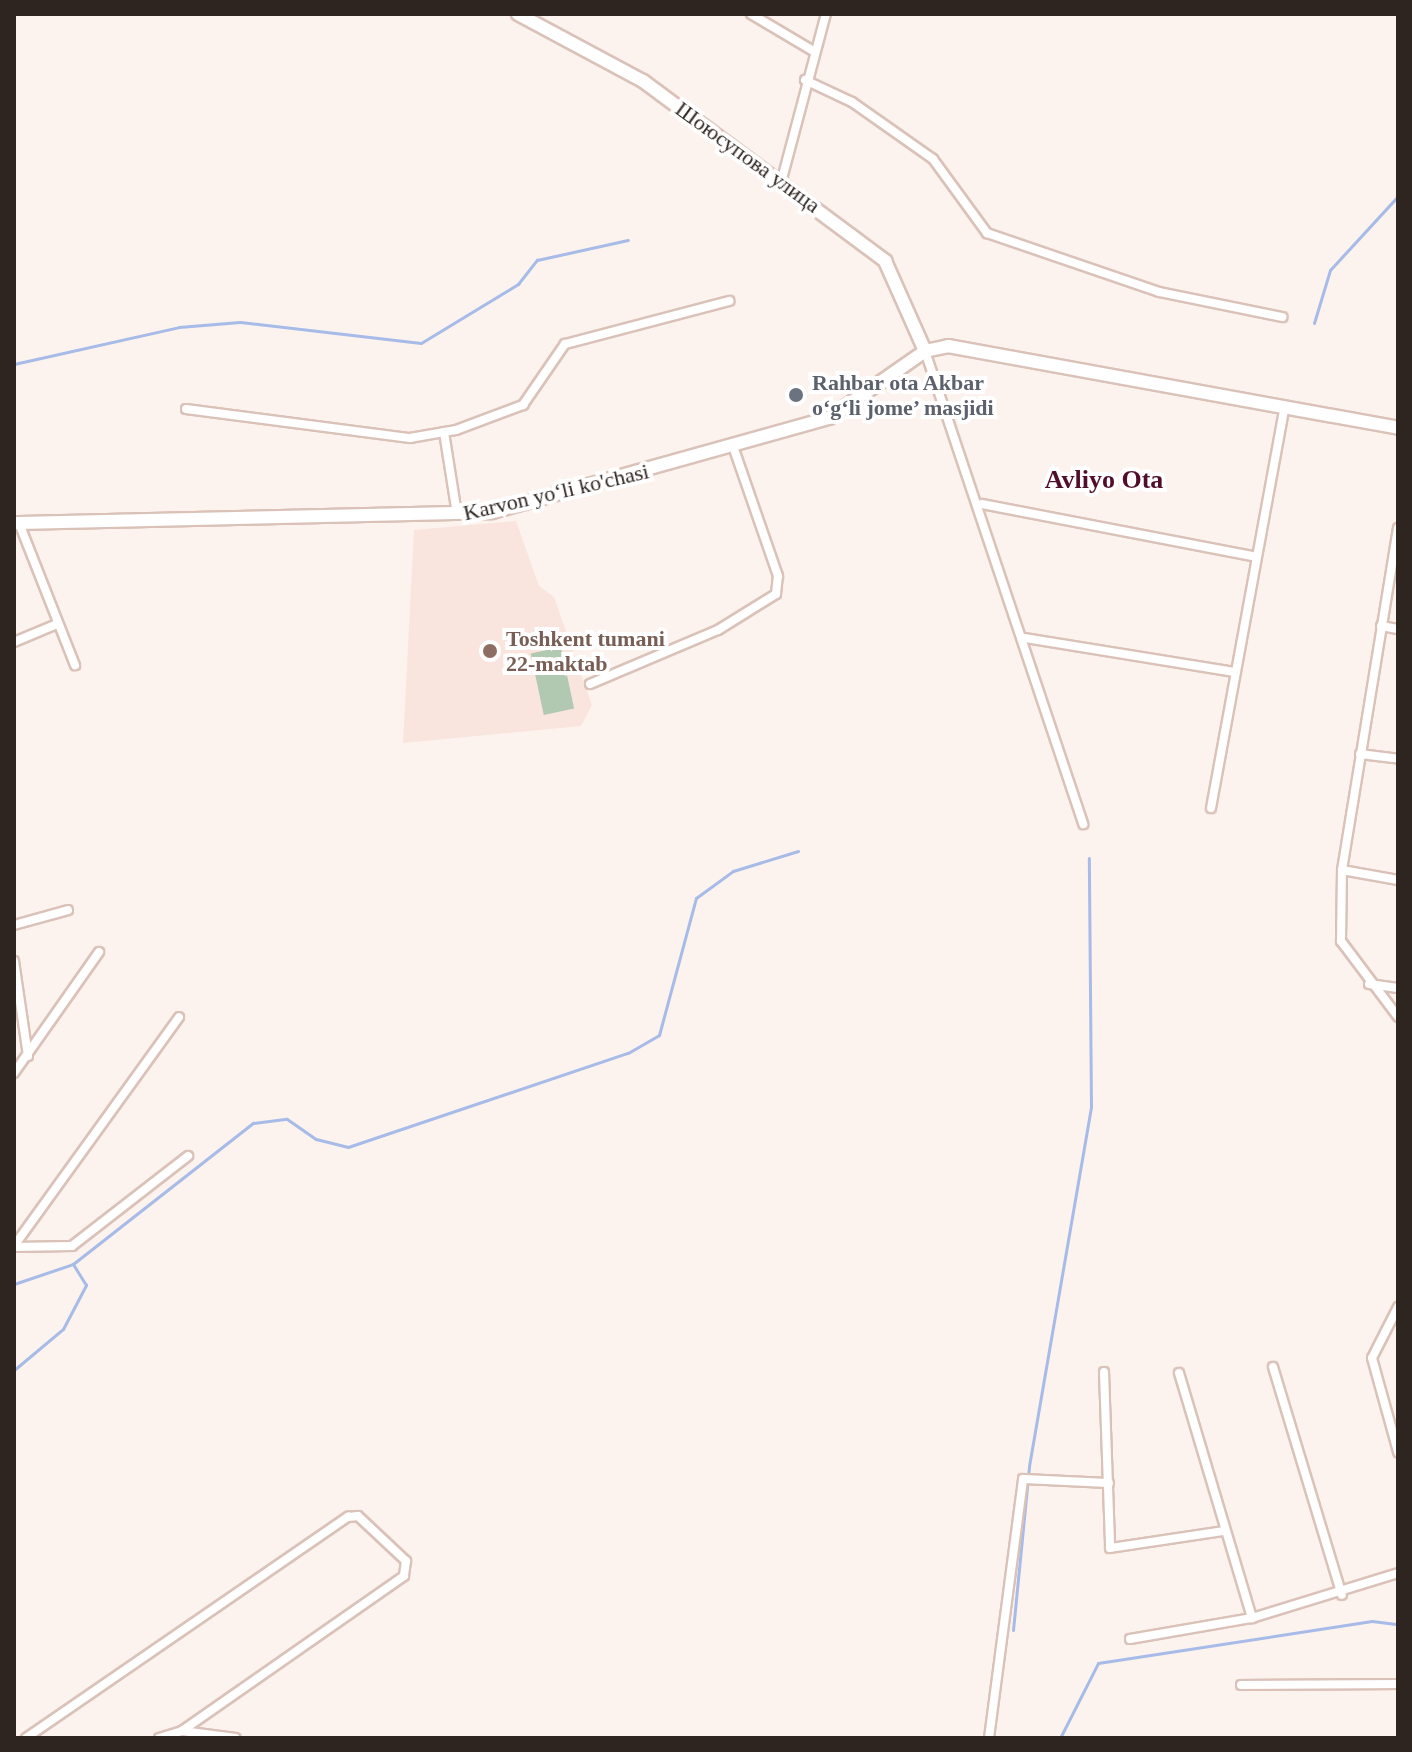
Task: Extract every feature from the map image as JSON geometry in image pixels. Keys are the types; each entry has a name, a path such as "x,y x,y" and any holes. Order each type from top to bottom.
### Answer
{"street":[{"name":"Шоюсупова улица","path":"518,14 643,81 782,179 885,261 925,351"},
{"path":"751,14 815,52"},
{"path":"782,179 805,80 826,14"},
{"path":"805,80 852,102 933,159 987,233 1159,292 1282,317"},
{"path":"186,409 410,438 444,432 523,405 565,344 729,301"},
{"path":"1083,824 982,504 925,351 970,347 1398,428"},
{"name":"Karvon yo‘li ko'chasi","path":"17,523 224,513 457,516 734,449 856,405 925,351"},
{"path":"1211,808 1285,406"},
{"path":"444,432 457,516"},
{"path":"590,684 718,630 776,594 778,576 734,449"},
{"path":"982,504 1256,557"},
{"path":"17,523 75,665"},
{"path":"1398,528 1342,870 1341,941 1369,984 1398,1017"},
{"path":"14,642 57,624"},
{"path":"1381,626 1398,629"},
{"path":"1025,638 1235,672"},
{"path":"1360,754 1398,759"},
{"path":"1342,870 1398,880"},
{"path":"14,925 68,910"},
{"path":"14,1073 99,952"},
{"path":"14,961 28,1056"},
{"path":"1369,984 1398,988"},
{"path":"14,1247 179,1017"},
{"path":"14,1247 72,1246 188,1156"},
{"path":"1398,1307 1372,1358 1398,1452"},
{"path":"1273,1367 1342,1595"},
{"path":"1104,1372 1110,1548 1224,1531"},
{"path":"1179,1373 1252,1618"},
{"path":"989,1738 1023,1479 1109,1483"},
{"path":"26,1738 348,1517 358,1516 406,1561 404,1576 182,1731 159,1738"},
{"path":"1130,1639 1252,1618 1342,1595 1398,1573"},
{"path":"1241,1685 1398,1684"},
{"path":"182,1731 236,1738"}],"shaded area":[{"name":"Toshkent tumani 22-maktab","path":"516,521 539,586 554,597 592,705 581,726 403,743 414,530"}],"green space":[{"path":"561,647 574,709 544,715 531,653"}],"waterway":[{"path":"1314,323 1330,270 1398,196"},
{"path":"14,364 179,327 240,322 421,343 518,284 537,260 628,240"},
{"path":"14,1284 73,1264 253,1123 287,1119 316,1139 348,1147 628,1053 659,1035 696,898 733,871 798,851"},
{"path":"1013,1630 1029,1466 1091,1107 1089,858"},
{"path":"14,1370 63,1329 86,1285 73,1264"},
{"path":"1060,1738 1098,1663 1372,1621 1398,1624"}],"place":[{"name":"Rahbar ota Akbar o‘g‘li jome’ masjidi","path":"796,395"},
{"name":"Toshkent tumani 22-maktab","path":"490,651"}],"district":[{"name":"Avliyo Ota","path":"1104,480"}]}
